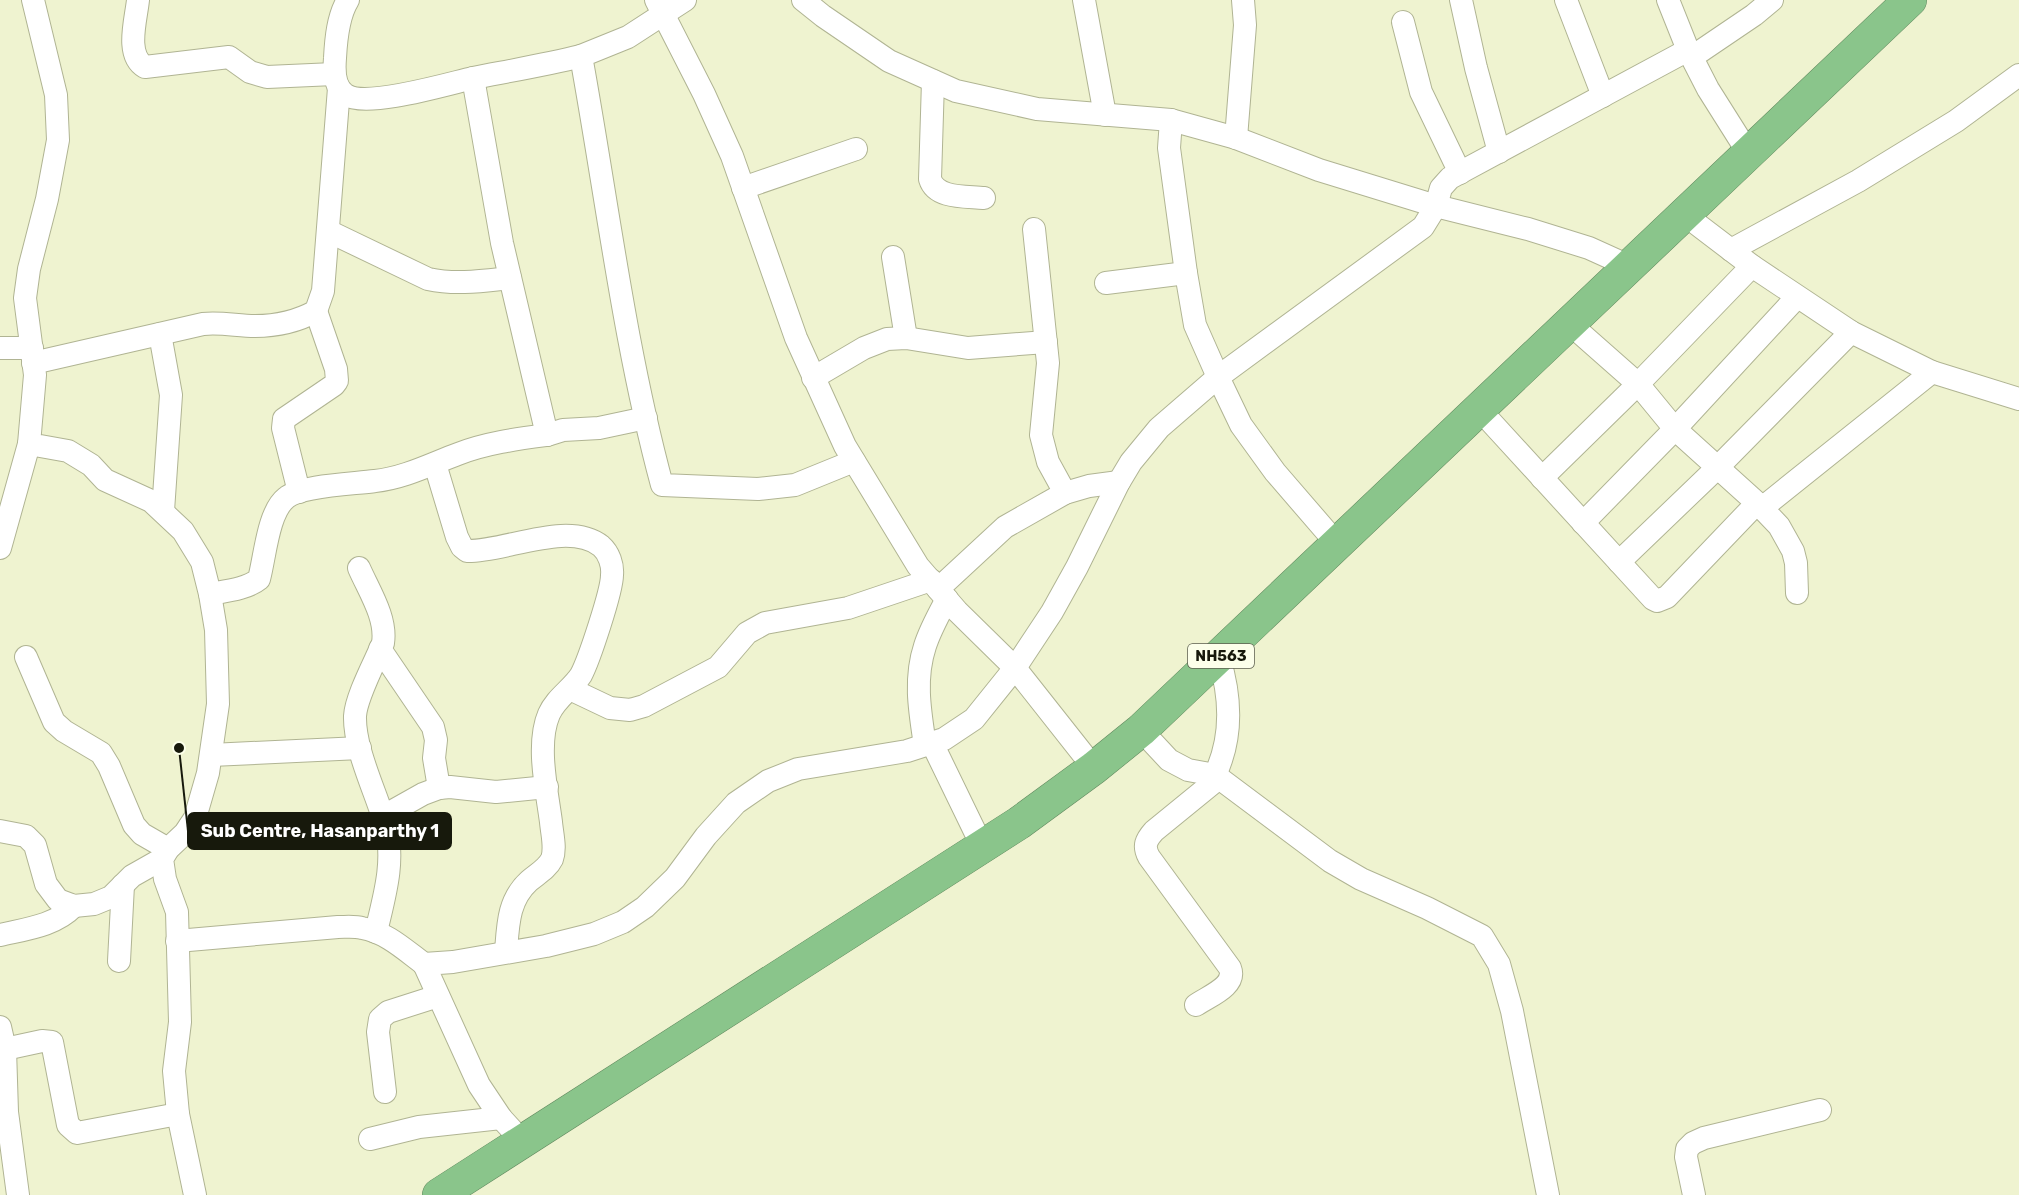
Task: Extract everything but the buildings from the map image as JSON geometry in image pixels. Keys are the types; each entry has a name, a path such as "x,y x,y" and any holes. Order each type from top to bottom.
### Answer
{"highway":[{"name":"NH563","path":"439,1195 1019,823 1141,730 1911,0"}],"street":[{"path":"0,548 29,444 35,375 25,298 29,269 47,199 57,141 56,95 33,0"},
{"path":"138,0 133,42 136,58 145,67 230,57 250,72 267,77 337,81"},
{"path":"299,492 283,422 286,416 334,385 338,376 316,311 323,291 328,231 337,81 336,39 348,0"},
{"path":"337,81 345,95 357,99 387,97 542,66 581,56 628,37 660,7 685,0"},
{"path":"803,0 889,61 956,91 1037,109 1171,120 1236,138 1319,170 1436,206 1528,229 1589,248 1631,267"},
{"path":"1084,0 1105,115"},
{"path":"1236,138 1245,25 1243,0"},
{"path":"1461,0 1476,68 1499,152"},
{"path":"1566,0 1603,96"},
{"path":"1668,0 1690,54 1749,154"},
{"path":"424,964 453,962 546,946 594,934 623,922 645,907 675,878 706,836 736,803 768,781 798,769 907,751 944,739 974,719 1016,668 1052,612 1119,482 1131,462 1160,428 1218,377 1423,227 1436,206 1441,188 1450,178 1603,96 1690,54 1747,20 1772,0"},
{"path":"660,7 732,156 796,338 854,461 918,566 1016,668 1094,768"},
{"path":"1403,22 1421,92 1460,172"},
{"path":"581,56 621,292 662,485 758,489 795,485 854,461"},
{"path":"1731,250 1858,181 1956,120 2019,75"},
{"path":"473,78 510,278 547,435"},
{"path":"933,81 930,179 932,185 936,191 942,193 984,198"},
{"path":"1171,120 1169,148 1195,325 1241,425 1275,472 1338,545"},
{"path":"743,188 856,149"},
{"path":"1685,215 1752,266 1851,332 1932,372 2019,399"},
{"path":"1034,229 1048,380 1041,435 1048,462 1065,493"},
{"path":"328,231 428,279 445,283 465,283 510,278"},
{"path":"892,257 906,338"},
{"path":"1542,478 1638,384 1752,266"},
{"path":"1106,283 1186,273"},
{"path":"1583,523 1675,429 1797,297"},
{"path":"0,348 32,356 160,334 203,324 273,325 294,321 316,311"},
{"path":"1570,324 1638,384 1675,429 1760,505 1779,526 1793,551 1796,563 1797,593"},
{"path":"1619,562 1718,467 1851,332"},
{"path":"160,334 171,395 164,511"},
{"path":"813,378 876,342 887,339 906,338 968,348 1046,342"},
{"path":"1480,410 1653,598 1662,601 1760,505 1932,372"},
{"path":"210,594 254,584 259,579 275,512 287,496 299,492 386,479 509,440 547,435 563,430 598,428 646,418"},
{"path":"0,831 26,836 35,845 46,884 58,900 74,906 94,904 111,897 132,876 165,854 185,833 195,818 208,773 218,704 216,630 210,594 202,562 183,531 151,501 105,480 91,465 68,450 29,444"},
{"path":"435,464 457,537 467,551 564,536 581,537 602,547 607,554 613,573 611,586 583,670 570,689 559,699 550,713 546,727 544,743 553,852 546,867 528,881 515,897 509,919 506,952"},
{"path":"982,846 928,744 919,704 919,675 939,590 1005,527 1065,493 1089,486 1119,482"},
{"path":"359,568 383,625 384,634 357,704 355,716 360,748 382,816 389,846 389,874 376,932"},
{"path":"570,689 610,708 630,710 644,706 718,667 747,633 765,623 939,590"},
{"path":"380,649 434,727 436,740 434,758 439,788"},
{"path":"26,657 54,722 64,731 101,753 109,766 134,825 165,854 165,879 177,912 180,1022 174,1071 178,1114 195,1195"},
{"path":"1196,1005 1229,983 1232,973 1149,857 1145,844 1154,831 1217,776 1228,738 1227,691 1219,658"},
{"path":"1141,730 1169,760 1188,770 1217,776 1330,861 1360,879 1427,908 1482,936 1499,964 1512,1011 1548,1195"},
{"path":"211,755 360,748"},
{"path":"382,816 439,788 496,792 547,787"},
{"path":"190,826 272,831"},
{"path":"119,961 123,885"},
{"path":"0,935 51,922 67,914 74,906"},
{"path":"177,941 338,927 361,927 376,932 424,964 479,1085 501,1118 523,1142"},
{"path":"385,1092 378,1032 380,1019 387,1012 438,996"},
{"path":"18,1195 5,1141 7,1112 2,1038 52,1042 68,1125 77,1133 178,1114"},
{"path":"1694,1195 1686,1157 1687,1149 1693,1143 1704,1138 1820,1110"},
{"path":"370,1139 419,1127 501,1118"}],"place":[{"name":"Sub Centre, Hasanparthy 1","path":"179,748"}]}
